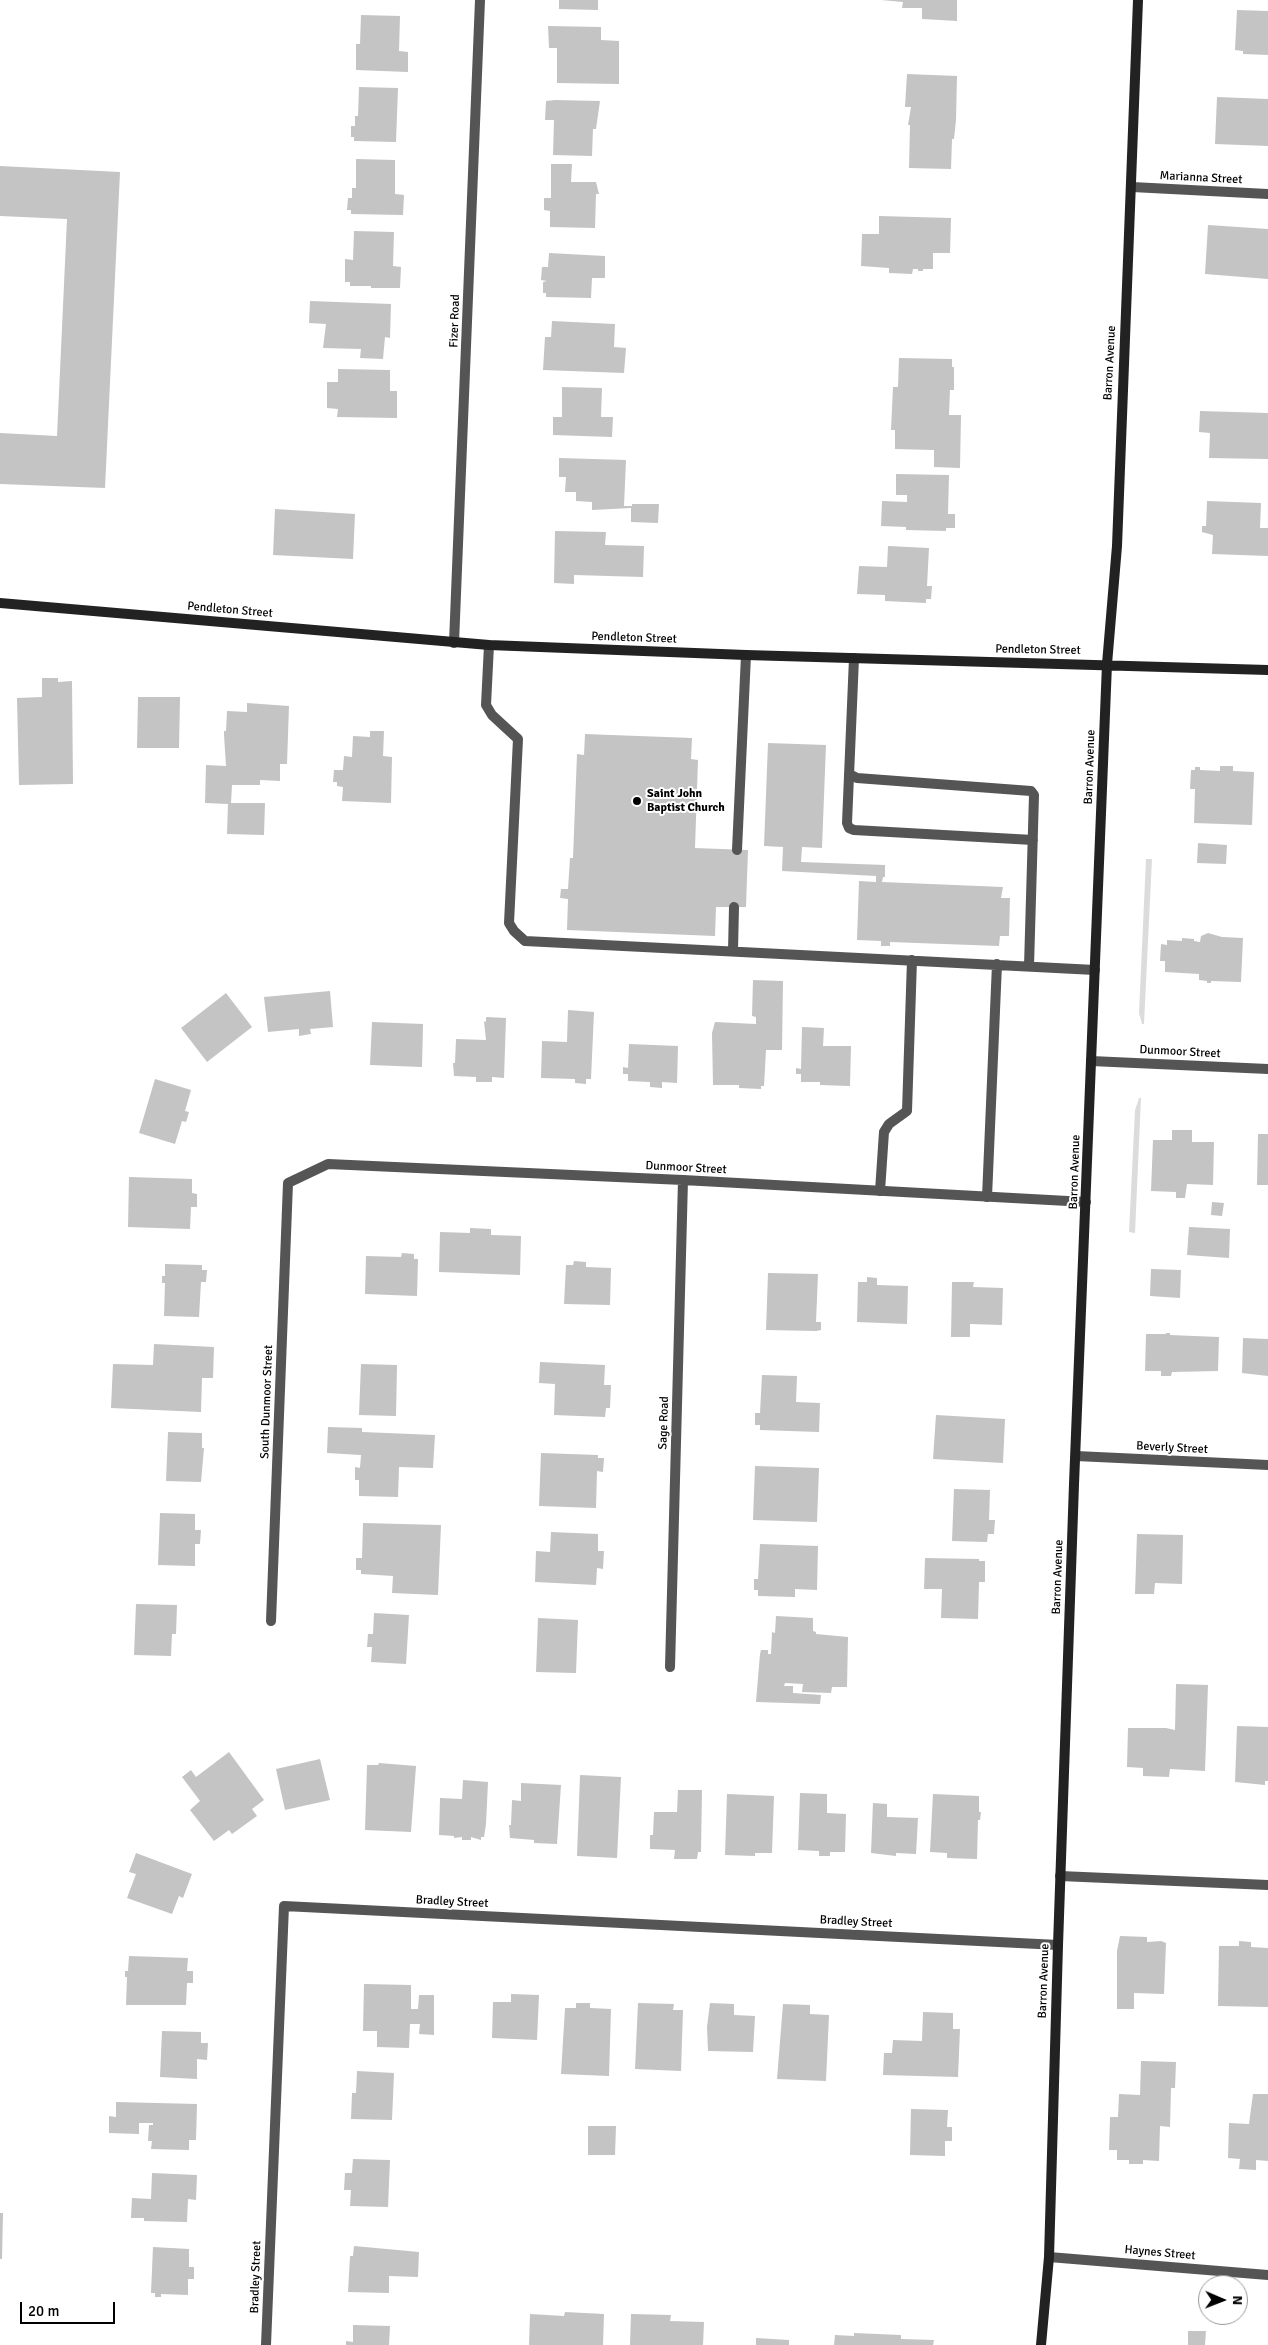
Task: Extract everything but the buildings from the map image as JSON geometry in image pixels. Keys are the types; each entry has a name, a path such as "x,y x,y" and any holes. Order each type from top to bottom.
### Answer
{"main road":[{"name":"Barron Avenue","path":"1041,2345 1050,2257 1060,1876 1091,1060 1107,664 1117,546 1120,413 1132,187 1138,0"},
{"name":"Pendleton Street","path":"0,603 489,645 746,655 1268,670"}],"street":[{"name":"Fizer Road","path":"454,643 480,0"},
{"name":"Marianna Street","path":"1132,187 1268,194"},
{"path":"489,645 486,705 492,715 518,739 509,923 524,941 1095,970"},
{"path":"737,850 746,655"},
{"path":"854,658 848,765 847,823 849,828 854,830 1033,840"},
{"path":"849,774 858,778 1026,789 1034,795 1029,966"},
{"path":"733,951 734,907"},
{"path":"880,1191 884,1132 889,1124 907,1111 912,960"},
{"path":"987,1197 998,964"},
{"name":"Dunmoor Street","path":"1091,1060 1268,1069"},
{"name":"Dunmoor Street","path":"288,1183 328,1164 683,1180 1086,1202"},
{"name":"Sage Road","path":"670,1667 683,1180"},
{"name":"South Dunmoor Street","path":"271,1621 288,1183"},
{"name":"Beverly Street","path":"1076,1456 1268,1465"},
{"path":"1060,1876 1268,1885"},
{"name":"Bradley Street","path":"266,2345 284,1906 1058,1944"},
{"name":"Haynes Street","path":"1050,2257 1268,2275"}],"shaded area":[{"path":"1146,859 1152,859 1144,1024 1142,1024 1139,1013"},
{"path":"1139,1098 1141,1098 1135,1233 1129,1232 1135,1110"}],"place":[{"name":"Saint John Baptist Church","path":"637,801"}]}
